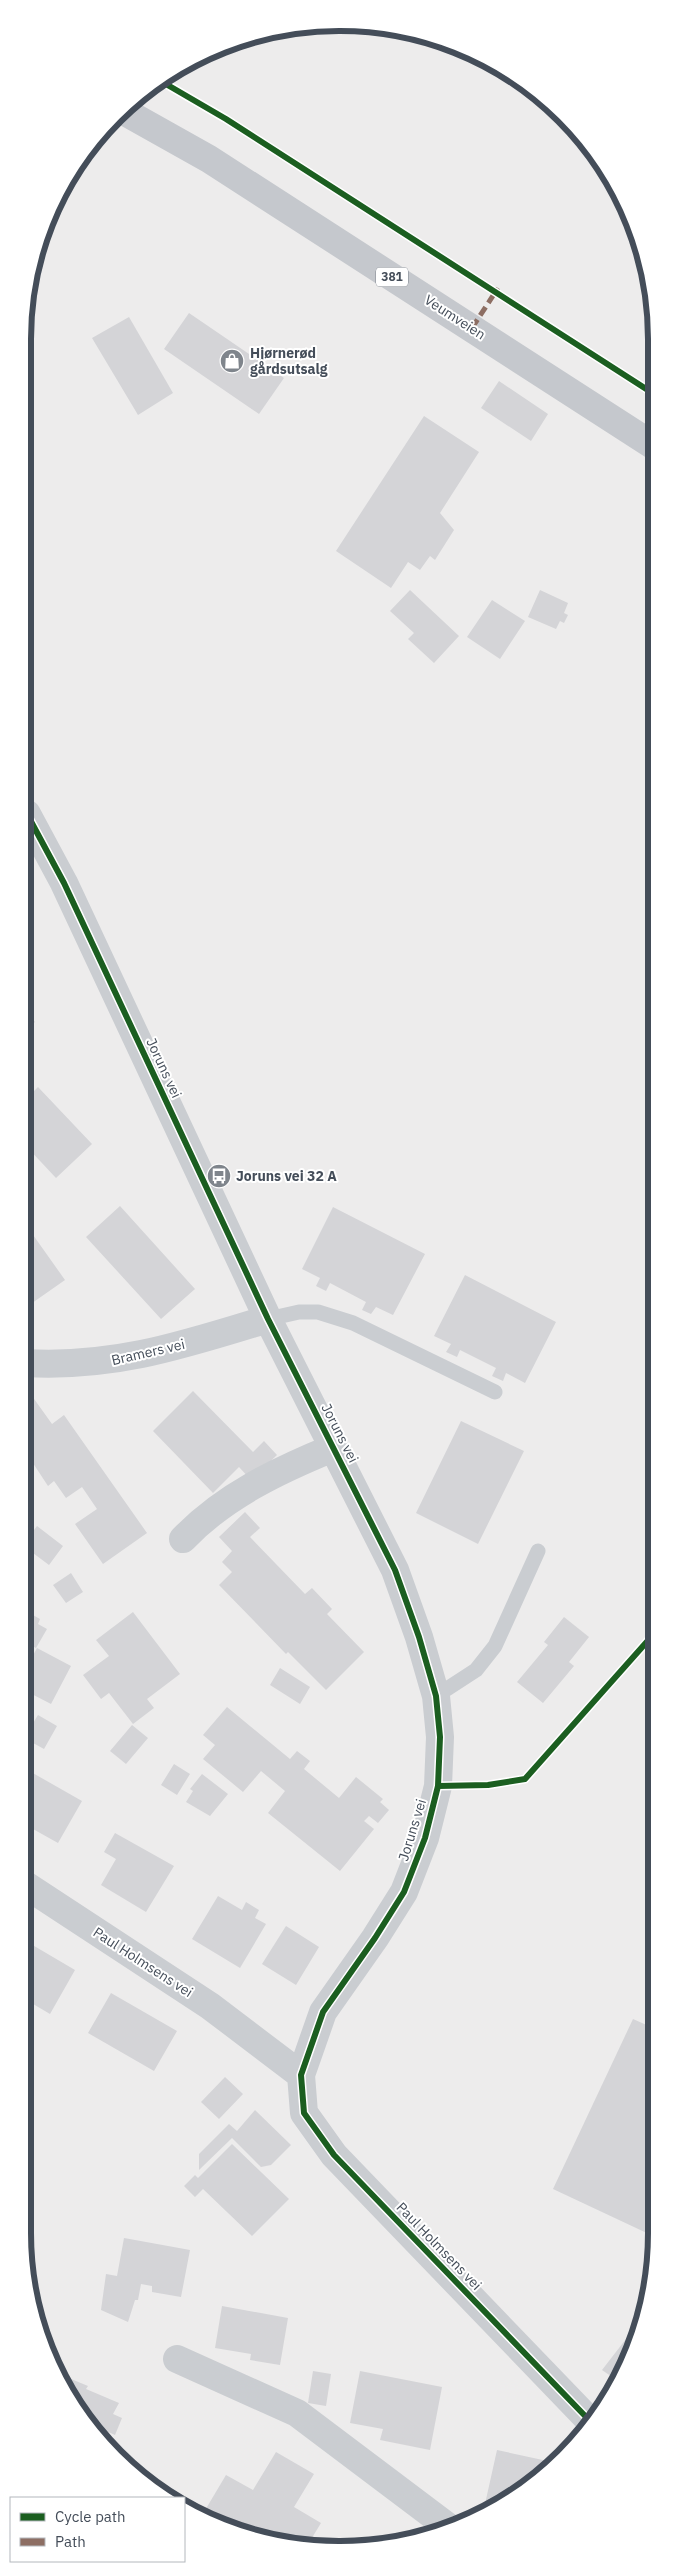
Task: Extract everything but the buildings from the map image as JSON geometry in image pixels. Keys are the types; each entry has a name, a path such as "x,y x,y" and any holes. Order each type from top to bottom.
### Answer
{"main road":[{"name":"Veumveien","path":"130,114 209,158 648,442"}],"street":[{"name":"Joruns vei","path":"31,821 64,883 268,1319 395,1570 419,1637 436,1696 440,1737 438,1786 425,1838 404,1892 375,1938 323,2012 301,2075"},
{"name":"Bramers vei","path":"31,1362 60,1364 106,1361 165,1350 268,1319"},
{"name":"Joruns vei","path":"183,1539 197,1524 228,1501 283,1469 334,1448"},
{"name":"Paul Holmsens vei","path":"31,1889 210,2006 301,2075 304,2113 334,2155 586,2417"},
{"path":"177,2358 297,2413 443,2523"}],"lane":[{"path":"268,1319 298,1312 318,1312 353,1323 495,1392"},
{"path":"436,1696 476,1670 495,1646 538,1552"}],"marked path":[{"path":"472,328 498,288"}],"cycle path":[{"path":"166,84 226,119 648,390"},
{"path":"31,821 64,883 268,1319 395,1570 419,1637 436,1696 440,1737 438,1786 425,1838 404,1892 375,1938 323,2012 301,2075 304,2113 334,2155 586,2417"},
{"path":"438,1786 488,1785 525,1779 648,1641"}],"place":[{"name":"Hjørnerød gårdsutsalg","path":"232,361"},
{"name":"Joruns vei 32 A","path":"219,1176"}]}
